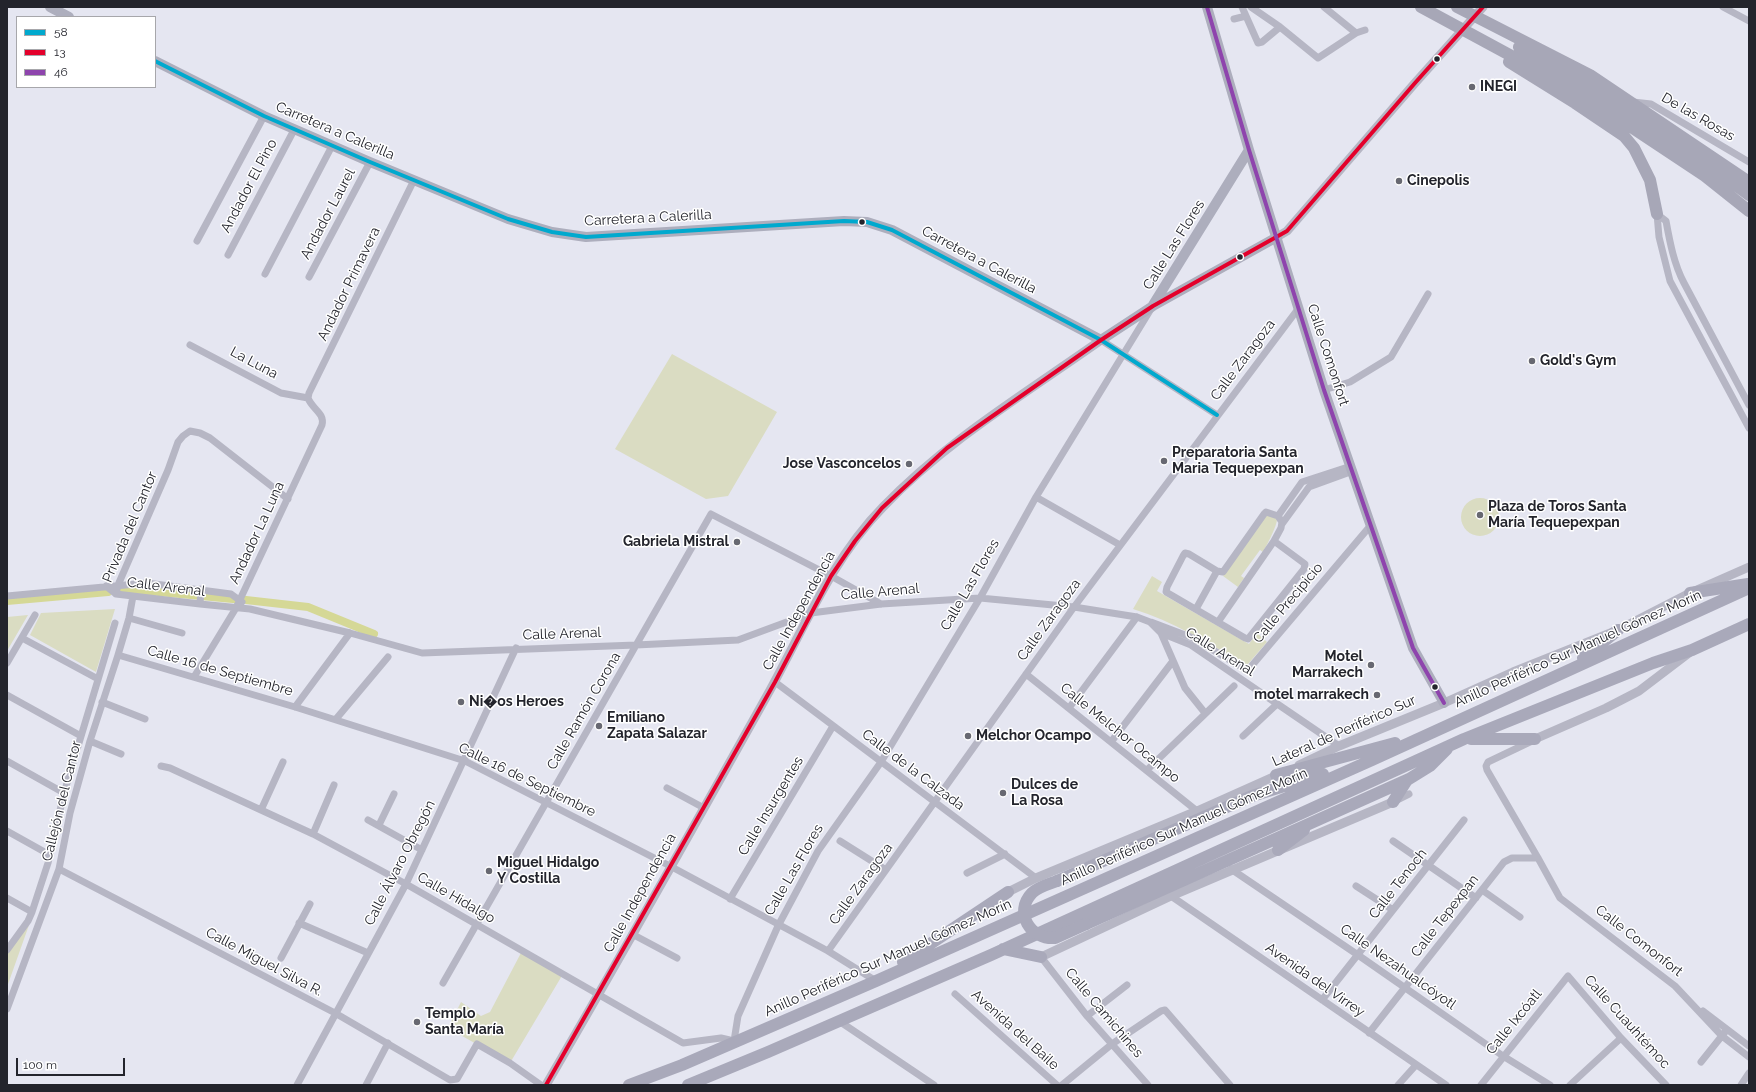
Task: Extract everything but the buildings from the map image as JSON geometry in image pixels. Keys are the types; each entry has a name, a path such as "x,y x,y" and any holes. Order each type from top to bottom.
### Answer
{"highway":[{"path":"1690,593 1749,584"},
{"name":"Anillo Periférico Sur Manuel Gómez Morín","path":"628,1085 682,1065 734,1041 876,981 1372,760 1749,588"},
{"path":"688,1085 1003,949 1450,745 1653,663 1692,650 1747,626"},
{"path":"1568,670 1618,630"},
{"path":"1276,775 1431,733"},
{"path":"1464,739 1535,739"},
{"path":"1372,760 1252,796 1035,891 1029,897 1025,905 1024,914 1028,926 1038,935 1051,938 1086,924 1407,780 1430,766 1450,745"},
{"path":"1393,802 1407,780"},
{"path":"1278,850 1317,820"},
{"path":"876,981 1008,892"},
{"path":"1003,949 1041,957"}],"main road":[{"path":"50,7 68,16"},
{"name":"Calle Comonfort","path":"1206,7 1324,390 1413,648 1444,703"},
{"path":"1421,7 1580,93 1705,176 1749,211"},
{"path":"1457,7 1590,75 1749,182"},
{"path":"1478,19 1493,32 1592,88 1711,167 1749,195"},
{"path":"1473,36 1487,48 1575,103 1624,136 1634,148 1650,180 1657,214"},
{"name":"Carretera a Calerilla","path":"156,62 294,130 508,218 552,232 586,237 844,221 867,222 892,230 1101,340"},
{"name":"Calle Las Flores","path":"1153,306 1249,150"},
{"name":"Calle Independencia","path":"1101,340 1153,306 1277,237"}],"street":[{"path":"1242,7 1258,43 1262,42 1280,27"},
{"path":"1251,7 1280,27 1318,58 1356,33 1365,30"},
{"path":"1324,7 1356,33"},
{"name":"Calle Independencia","path":"1277,237 1287,231 1462,29 1478,19 1483,7"},
{"path":"1723,7 1749,21"},
{"path":"1234,19 1246,16"},
{"name":"De las Rosas","path":"1630,102 1651,104 1749,162"},
{"path":"197,241 264,116"},
{"name":"Andador El Pino","path":"228,255 294,130"},
{"path":"264,274 332,146"},
{"name":"Andador Laurel","path":"309,277 370,162"},
{"name":"Andador Primavera","path":"308,398 309,393 414,180"},
{"path":"1657,214 1666,221 1672,251 1684,284 1749,405"},
{"path":"1657,214 1659,237 1670,281 1749,428"},
{"path":"1324,390 1350,382 1391,357 1428,294"},
{"name":"Calle Las Flores","path":"734,1041 738,1016 778,926 818,851 882,762 980,598 1036,497 1153,306"},
{"name":"Calle Zaragoza","path":"828,951 1074,607 1298,309"},
{"path":"1101,340 1217,415"},
{"name":"Calle Independencia","path":"546,1085 775,682 831,576 855,541 882,508 946,448 1101,340"},
{"name":"La Luna","path":"190,345 281,393 308,398"},
{"name":"Andador La Luna","path":"194,677 236,608 288,498 323,419 308,398"},
{"name":"Privada del Cantor","path":"116,594 118,585 168,470 178,442 186,433 196,432 210,438 288,498"},
{"path":"1218,622 1274,541 1282,524 1309,487 1332,479 1352,469"},
{"path":"1278,516 1302,482 1352,469"},
{"path":"1036,497 1120,545"},
{"path":"1274,541 1304,563 1305,566 1248,639 1166,590 1185,553 1217,571 1222,572 1225,571 1264,514 1269,512 1278,516 1282,524"},
{"name":"Calle Ramón Corona","path":"442,983 711,514 831,576"},
{"name":"Calle Precipicio","path":"1150,622 1193,638 1244,668 1249,668 1371,526"},
{"name":"Lateral de Periférico Sur","path":"1008,892 1036,878 1198,811 1339,746 1444,703 1513,672 1618,630 1690,593 1749,567"},
{"path":"1196,609 1217,571"},
{"path":"831,576 880,604"},
{"name":"Calle Arenal","path":"7,596 147,583 236,608 250,609 350,633 422,653 738,640 811,613 880,604 980,598 1074,607 1137,617 1150,622 1160,633 1191,645 1339,746"},
{"name":"Calle Arenal","path":"106,586 116,594 133,596 200,597 231,594 250,609"},
{"name":"Callejón del Cantor","path":"7,1009 59,869 70,813 90,740 129,618 133,596"},
{"path":"7,663 35,616"},
{"path":"1069,708 1137,617"},
{"path":"129,618 182,633"},
{"path":"7,950 28,921 32,912 50,855 64,793 115,623"},
{"path":"295,707 350,633"},
{"path":"1160,633 1185,688 1205,713"},
{"path":"22,638 98,679"},
{"name":"Calle Álvaro Obregón","path":"297,1085 406,884 465,761 516,648"},
{"path":"1535,739 1606,708 1639,690 1692,650"},
{"name":"Calle 16 de Septiembre","path":"118,655 336,719 465,761 670,866 778,926 828,951 876,981"},
{"path":"336,719 388,657"},
{"path":"1111,742 1173,661"},
{"name":"Calle Melchor Ocampo","path":"1026,674 1198,811"},
{"name":"Calle de la Calzada","path":"775,682 1036,878"},
{"path":"1146,770 1234,686"},
{"path":"7,695 81,736"},
{"path":"102,702 145,719"},
{"path":"1243,736 1277,704"},
{"name":"Calle Insurgentes","path":"730,899 833,726"},
{"name":"Calle Comonfort","path":"1535,739 1488,762 1486,766 1560,898 1675,986 1693,1004"},
{"path":"90,740 121,754"},
{"path":"7,761 64,793"},
{"path":"261,810 283,762"},
{"name":"Calle Hidalgo","path":"161,766 170,768 312,834 406,884 683,1043 721,1038 734,1041"},
{"path":"312,834 334,785"},
{"path":"667,788 704,808"},
{"path":"379,825 394,794"},
{"path":"1041,957 1171,896 1409,794"},
{"path":"368,820 422,850"},
{"name":"Calle Tenoch","path":"1322,1000 1464,820"},
{"path":"7,831 50,855"},
{"path":"840,841 886,870"},
{"path":"1393,841 1476,898"},
{"path":"967,873 1005,854"},
{"name":"Calle Tepexpan","path":"1369,1033 1508,859 1538,858"},
{"name":"Calle Miguel Silva R.","path":"59,869 335,1013 450,1080 457,1079 477,1044 510,1063 540,1085"},
{"name":"Calle Nezahualcóyotl","path":"1231,870 1358,955 1503,1056 1550,1085"},
{"path":"1356,886 1393,910"},
{"path":"1482,890 1520,917"},
{"name":"Avenida del Virrey","path":"1171,896 1446,1085"},
{"path":"7,898 32,912"},
{"path":"281,958 310,904"},
{"path":"299,923 368,953"},
{"path":"632,934 677,958"},
{"name":"Calle Camichines","path":"1041,957 1087,1016 1148,1085"},
{"name":"Calle Cuauhtémoc","path":"1568,976 1621,1038 1666,1085"},
{"name":"Calle Ixcóatl","path":"1481,1085 1568,976"},
{"path":"1087,1016 1127,985"},
{"name":"Avenida del Baile","path":"955,994 1057,1085"},
{"path":"1693,1004 1749,1046"},
{"path":"1693,1004 1722,1036 1749,1057"},
{"path":"1062,1085 1112,1044 1161,1010 1165,1010 1230,1085"},
{"path":"839,1021 934,1085"},
{"path":"1701,1062 1727,1028"},
{"path":"1570,1085 1621,1038"},
{"path":"366,1085 388,1043"},
{"path":"1398,1085 1416,1065"},
{"path":"1741,1085 1749,1073"}],"green space":[{"path":"672,354 777,412 728,496 706,499 615,449"},
{"name":"Plaza de Toros Santa María Tequepexpan","path":"1480,498 1493,504 1499,517 1493,530 1480,536 1467,530 1461,517 1467,504"},
{"path":"1269,515 1277,519 1274,531 1263,552 1260,550 1241,576 1244,578 1238,587 1223,576 1265,516"},
{"path":"1152,576 1162,582 1157,591 1249,644 1257,633 1267,642 1248,664 1244,664 1176,626 1133,609"},
{"path":"115,609 96,672 30,635 41,613"},
{"path":"28,615 7,651 7,617"},
{"path":"29,925 7,987 7,953"},
{"path":"522,951 563,974 510,1063 448,1028 461,1002 481,1016 490,1012"}],"waterway":[{"path":"118,591 138,590 233,599"},
{"path":"7,601 108,592"},
{"path":"246,600 308,607 374,634"}],"transit line":[{"name":"46","path":"1207,7 1249,150 1324,390 1413,648 1444,703"},
{"name":"13","path":"546,1085 775,682 831,576 855,541 882,508 947,448 1101,340 1153,306 1287,231 1483,7"},
{"name":"58","path":"156,62 264,116 370,162 508,219 552,232 586,237 844,221 867,222 892,230 1101,340 1217,415"}],"place":[{"name":"INEGI","path":"1472,87"},
{"name":"Cinepolis","path":"1399,181"},
{"name":"Gold's Gym","path":"1532,361"},
{"name":"Preparatoria Santa Maria Tequepexpan","path":"1164,461"},
{"name":"Jose Vasconcelos","path":"909,464"},
{"name":"Plaza de Toros Santa María Tequepexpan","path":"1480,515"},
{"name":"Gabriela Mistral","path":"737,542"},
{"name":"Motel Marrakech","path":"1371,665"},
{"name":"motel marrakech","path":"1377,695"},
{"name":"Ni�os Heroes","path":"461,702"},
{"name":"Emiliano Zapata Salazar","path":"599,726"},
{"name":"Melchor Ocampo","path":"968,736"},
{"name":"Dulces de La Rosa","path":"1003,793"},
{"name":"Miguel Hidalgo Y Costilla","path":"489,871"},
{"name":"Templo Santa María","path":"417,1022"}]}
